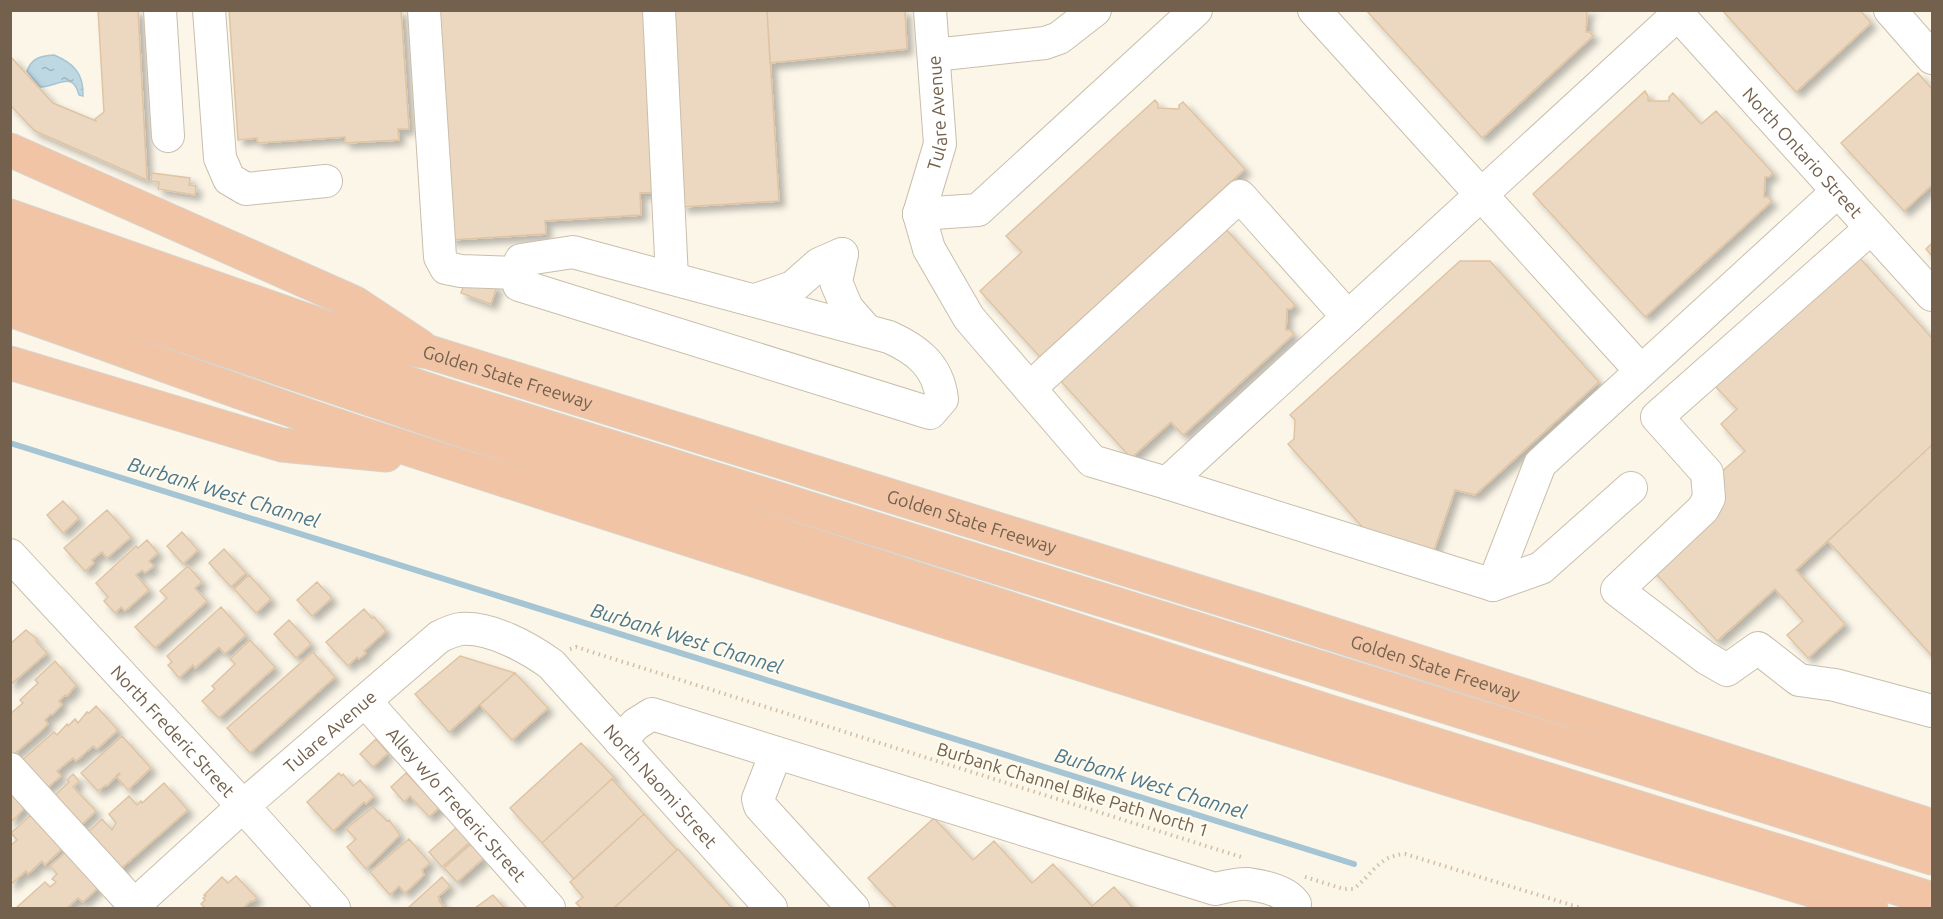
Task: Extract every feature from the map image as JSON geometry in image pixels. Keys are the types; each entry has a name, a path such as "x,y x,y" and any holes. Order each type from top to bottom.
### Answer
{"highway":[{"path":"10,150 355,303 429,352"},
{"name":"Golden State Freeway","path":"10,216 371,343 429,352 1262,611 1932,826"},
{"path":"10,244 329,357 444,395 1932,858"},
{"path":"10,277 591,474 1316,708 1932,899"},
{"path":"10,310 350,430 1270,725 1871,909"},
{"path":"10,363 282,445 453,462"}],"street":[{"path":"160,10 168,136"},
{"path":"208,10 220,158 229,179 246,189 326,181"},
{"path":"424,10 440,257 446,268 515,273"},
{"path":"660,10 672,278"},
{"name":"Tulare Avenue","path":"919,214 940,144 930,10"},
{"path":"934,55 1045,43 1059,38 1095,10"},
{"path":"1196,10 978,210 919,214 929,249 969,318 1092,461 1492,585 1541,568 1630,488"},
{"path":"1314,10 1641,371"},
{"path":"1890,10 1932,58"},
{"path":"1167,483 1481,195 1676,12"},
{"name":"North Ontario Street","path":"1676,12 1932,295"},
{"path":"1492,585 1540,464 1838,191"},
{"path":"1030,388 1240,196 1348,317"},
{"path":"1871,228 1657,417 1707,473 1709,498 1703,509 1617,590 1706,658 1727,670 1758,648 1799,680 1835,685 1932,711"},
{"path":"573,252 672,278 889,337 913,348 928,365 940,381 942,399 930,413 519,285 515,273 521,260 573,252"},
{"path":"755,300 793,287 819,264 842,254 836,282 847,308 867,331"},
{"name":"North Frederic Street","path":"10,555 243,806 334,909"},
{"name":"Tulare Avenue","path":"134,907 243,806 439,637 458,629 478,630 530,649 551,664"},
{"name":"North Naomi Street","path":"551,664 771,909"},
{"name":"Alley w/o Frederic Street","path":"365,701 549,909"},
{"path":"620,741 636,724 652,714 776,753 1209,899 1246,884 1278,891 1292,899 1295,904 1294,909"},
{"path":"776,753 758,799 760,806 853,909"},
{"path":"10,770 134,907"}],"path":[{"name":"Burbank Channel Bike Path North 1","path":"551,664 568,650 576,647 1243,857"},
{"path":"1299,875 1344,889 1353,889 1383,860 1393,855 1405,854 1581,909"}],"water":[{"path":"54,55 72,65 76,70 82,81 83,96 79,95 76,87 68,81 40,87 27,71 31,63 37,59"}],"building":[{"path":"98,10 138,10 147,180 35,131 10,105 10,56 53,103 96,121 95,119 104,112"},
{"path":"229,10 401,10 409,129 398,129 399,140 345,143 345,137 258,143 257,138 238,140"},
{"path":"436,10 649,10 661,192 640,193 641,215 545,221 546,234 450,240"},
{"path":"670,10 767,10 779,201 682,207"},
{"path":"767,10 905,10 907,49 770,63"},
{"path":"1366,10 1593,10 1587,11 1586,32 1590,32 1593,36 1482,138"},
{"path":"1722,10 1860,10 1871,23 1796,92"},
{"path":"1918,73 1932,89 1932,185 1904,211 1841,143"},
{"path":"1645,91 1648,101 1669,101 1673,93 1701,124 1716,111 1773,173 1765,177 1764,197 1772,201 1645,317 1533,194"},
{"path":"1155,100 1158,108 1179,109 1179,105 1183,102 1245,169 1040,357 980,291 1022,252 1006,236"},
{"path":"152,173 190,178 189,185 196,186 195,195 158,189 159,182 151,181"},
{"path":"1224,227 1295,305 1287,309 1286,330 1294,334 1183,435 1171,422 1131,458 1058,378"},
{"path":"1932,243 1932,256 1926,249"},
{"path":"1857,255 1932,338 1932,445 1796,570 1845,624 1808,658 1787,635 1803,621 1775,589 1717,641 1648,565 1710,482 1745,451 1721,424 1737,409 1714,385"},
{"path":"1460,261 1490,261 1599,382 1475,495 1455,490 1432,556 1374,540 1288,444 1294,439 1295,420 1290,415"},
{"path":"467,276 497,286 491,304 461,293"},
{"path":"1932,445 1932,656 1828,541"},
{"path":"63,501 79,518 63,533 47,515"},
{"path":"107,510 131,537 107,558 102,552 92,560 94,563 85,571 64,548"},
{"path":"182,532 198,550 183,564 167,546"},
{"path":"147,540 158,553 149,561 154,566 145,573 142,570 136,575 149,590 125,611 121,607 115,613 104,601 108,597 96,583 136,546 138,548"},
{"path":"224,549 246,573 231,587 209,563"},
{"path":"188,566 202,582 195,588 207,601 155,648 135,627 167,598 160,591"},
{"path":"249,575 271,599 256,613 234,589"},
{"path":"317,582 332,598 312,616 297,600"},
{"path":"221,607 246,635 225,654 219,647 195,668 193,665 179,678 168,665 172,662 167,656"},
{"path":"364,609 386,631 364,651 366,653 359,659 357,657 348,666 326,642"},
{"path":"289,620 311,644 296,658 274,634"},
{"path":"26,630 37,639 36,641 47,653 10,685 10,644"},
{"path":"250,640 275,667 219,718 202,701 215,689 212,686 235,664 230,659"},
{"path":"313,652 335,677 250,753 227,728"},
{"path":"460,656 515,673 449,732 415,694"},
{"path":"55,661 76,685 67,696 65,695 59,701 62,705 45,720 48,724 13,755 10,753 10,714 23,703 20,700 38,683 35,680"},
{"path":"515,673 548,708 512,740 480,705"},
{"path":"96,706 118,730 97,749 93,746 76,761 73,758 57,771 61,776 45,790 20,762 54,732 57,735 75,719 78,723 87,712 89,713"},
{"path":"122,736 151,768 128,790 117,777 119,773 107,786 98,791 81,773"},
{"path":"376,739 388,753 373,767 360,754"},
{"path":"581,743 614,777 542,843 510,808"},
{"path":"339,773 341,776 343,774 353,786 360,780 374,796 366,804 364,802 333,831 307,802"},
{"path":"406,773 425,793 428,790 442,805 429,817 410,796 404,802 391,787"},
{"path":"73,774 79,781 73,787 96,811 78,828 51,799 69,782 67,780"},
{"path":"612,779 644,814 574,879 542,843"},
{"path":"164,783 188,810 117,872 85,835 102,819 112,830 116,823 109,814 129,796 137,805 141,801 142,803"},
{"path":"10,789 26,807 10,823"},
{"path":"373,807 387,821 389,820 400,835 366,869 347,847 356,839 346,829"},
{"path":"32,814 63,848 45,865 42,861 28,874 26,871 10,885 10,846 17,840 11,833"},
{"path":"644,814 677,850 614,908 581,908 576,903 583,897 570,882"},
{"path":"934,818 973,860 994,841 1032,883 1053,864 1092,906 1114,887 1133,908 896,908 868,878"},
{"path":"457,827 470,842 442,867 429,852"},
{"path":"409,839 430,863 422,870 424,875 405,893 399,886 390,895 370,872"},
{"path":"471,844 484,858 457,882 444,868"},
{"path":"677,850 732,908 614,908"},
{"path":"66,852 99,887 83,902 78,898 67,908 16,908 45,882 50,887 56,882 52,879 57,874 50,866"},
{"path":"236,876 257,898 243,908 205,908 201,904 205,900 204,895 222,877 228,883"},
{"path":"442,877 450,886 438,897 445,908 409,907"},
{"path":"493,895 504,907 475,908"}],"waterway":[{"name":"Burbank West Channel","path":"10,443 1354,864"}]}
